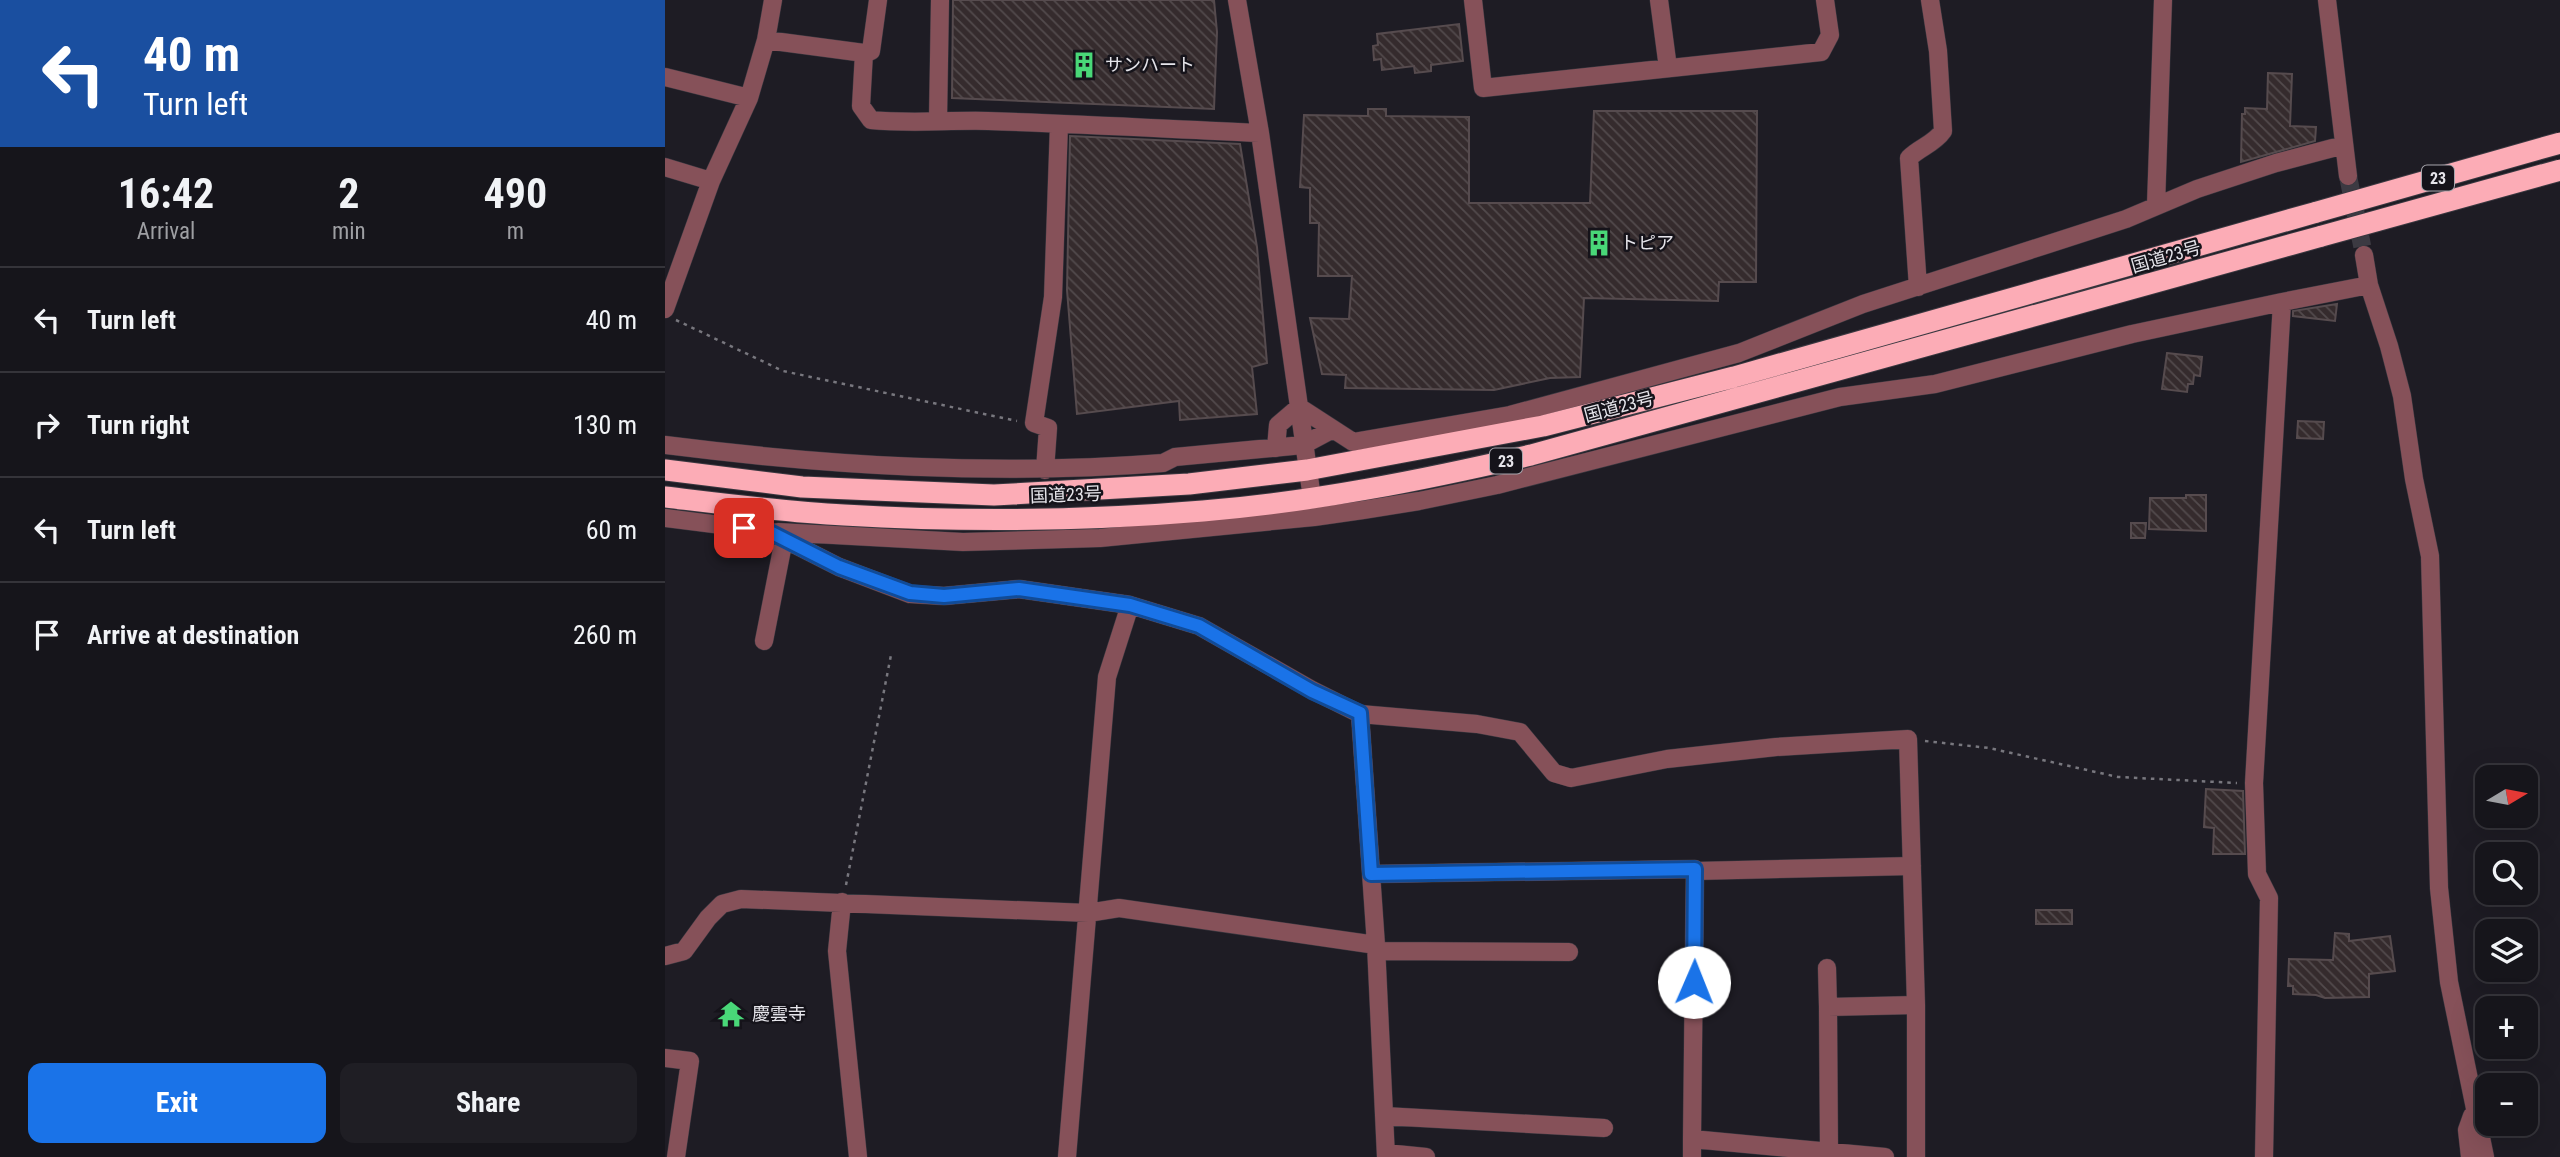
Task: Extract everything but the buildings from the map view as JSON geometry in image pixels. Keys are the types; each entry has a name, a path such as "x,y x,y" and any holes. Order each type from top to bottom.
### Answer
{"highway":[{"name":"国道23号","path":"665,470 802,487 994,495 1165,485 1307,470 1543,426 1747,373 2560,144"},
{"name":"国道23号","path":"665,497 842,515 936,519 1070,518 1204,511 1312,498 1439,476 1531,455 2107,298 2560,170"}],"street":[{"path":"671,314 711,181 749,98 773,0"},
{"path":"765,40 864,53 871,51 878,0"},
{"path":"938,120 940,0"},
{"path":"1237,0 1260,133 1312,498"},
{"path":"1473,0 1483,88 1821,52 1830,35 1825,0"},
{"path":"1659,0 1668,68"},
{"path":"1918,287 1909,159 1916,151 1934,142 1943,131 1938,51 1930,0"},
{"path":"2156,205 2163,0"},
{"path":"2327,0 2348,176"},
{"path":"864,53 861,106 871,120 906,124 938,120 1260,133"},
{"path":"665,77 749,98"},
{"path":"1045,470 1048,428 1034,424 1053,297 1059,124"},
{"path":"1299,407 1353,442 1510,415 1739,353 1863,304 2126,219 2156,205 2276,163 2344,145"},
{"path":"665,167 711,181"},
{"path":"2364,255 2369,285 2402,396 2414,479 2430,556 2438,888 2449,982 2475,1108 2467,1129 2470,1157"},
{"path":"665,518 776,535 963,542 1100,538 1314,517 1419,501 1497,485 1840,397 1935,384 2132,334 2369,285"},
{"path":"2264,1157 2269,898 2257,874 2254,783 2282,302"},
{"path":"1276,447 1278,425 1299,407"},
{"path":"665,444 764,457 866,466 1045,470 1163,463 1175,457 1303,445 1333,429"},
{"path":"1163,463 1165,485"},
{"path":"776,535 839,567 910,593 944,596 1019,589 1130,605 1199,626 1312,691 1360,713 1477,724 1520,732 1554,773 1571,778 1667,759 1776,747 1908,739 1916,1004 1916,1157"},
{"path":"764,641 776,535"},
{"path":"1067,1157 1107,677 1130,605"},
{"path":"1360,713 1376,948 1386,1155 1426,1157"},
{"path":"1371,874 1912,866"},
{"path":"1695,870 1692,1148 1829,1151 1885,1157"},
{"path":"665,956 684,951 722,904 741,899 1088,914 1119,908 1376,948 1569,952"},
{"path":"842,902 837,951 858,1157"},
{"path":"1827,968 1829,1151"},
{"path":"1828,1007 1916,1004"},
{"path":"665,1058 690,1061 676,1157"},
{"path":"1384,1116 1604,1128"},
{"path":"2480,1136 2484,1157"}],"path":[{"path":"671,314 783,371 1034,424"},
{"path":"842,902 891,655"},
{"path":"1908,739 1989,748 2118,777 2254,783"}],"tunnel":[{"path":"2348,176 2364,255"}],"place":[{"name":"サンハート","path":"1084,65"},
{"name":"トピア","path":"1599,243"},
{"name":"慶雲寺","path":"731,1014"}],"route":[{"path":"744,528 768,531 839,567 910,593 944,596 1019,589 1130,605 1199,626 1312,691 1360,713 1371,874 1695,869 1694,982"}]}
